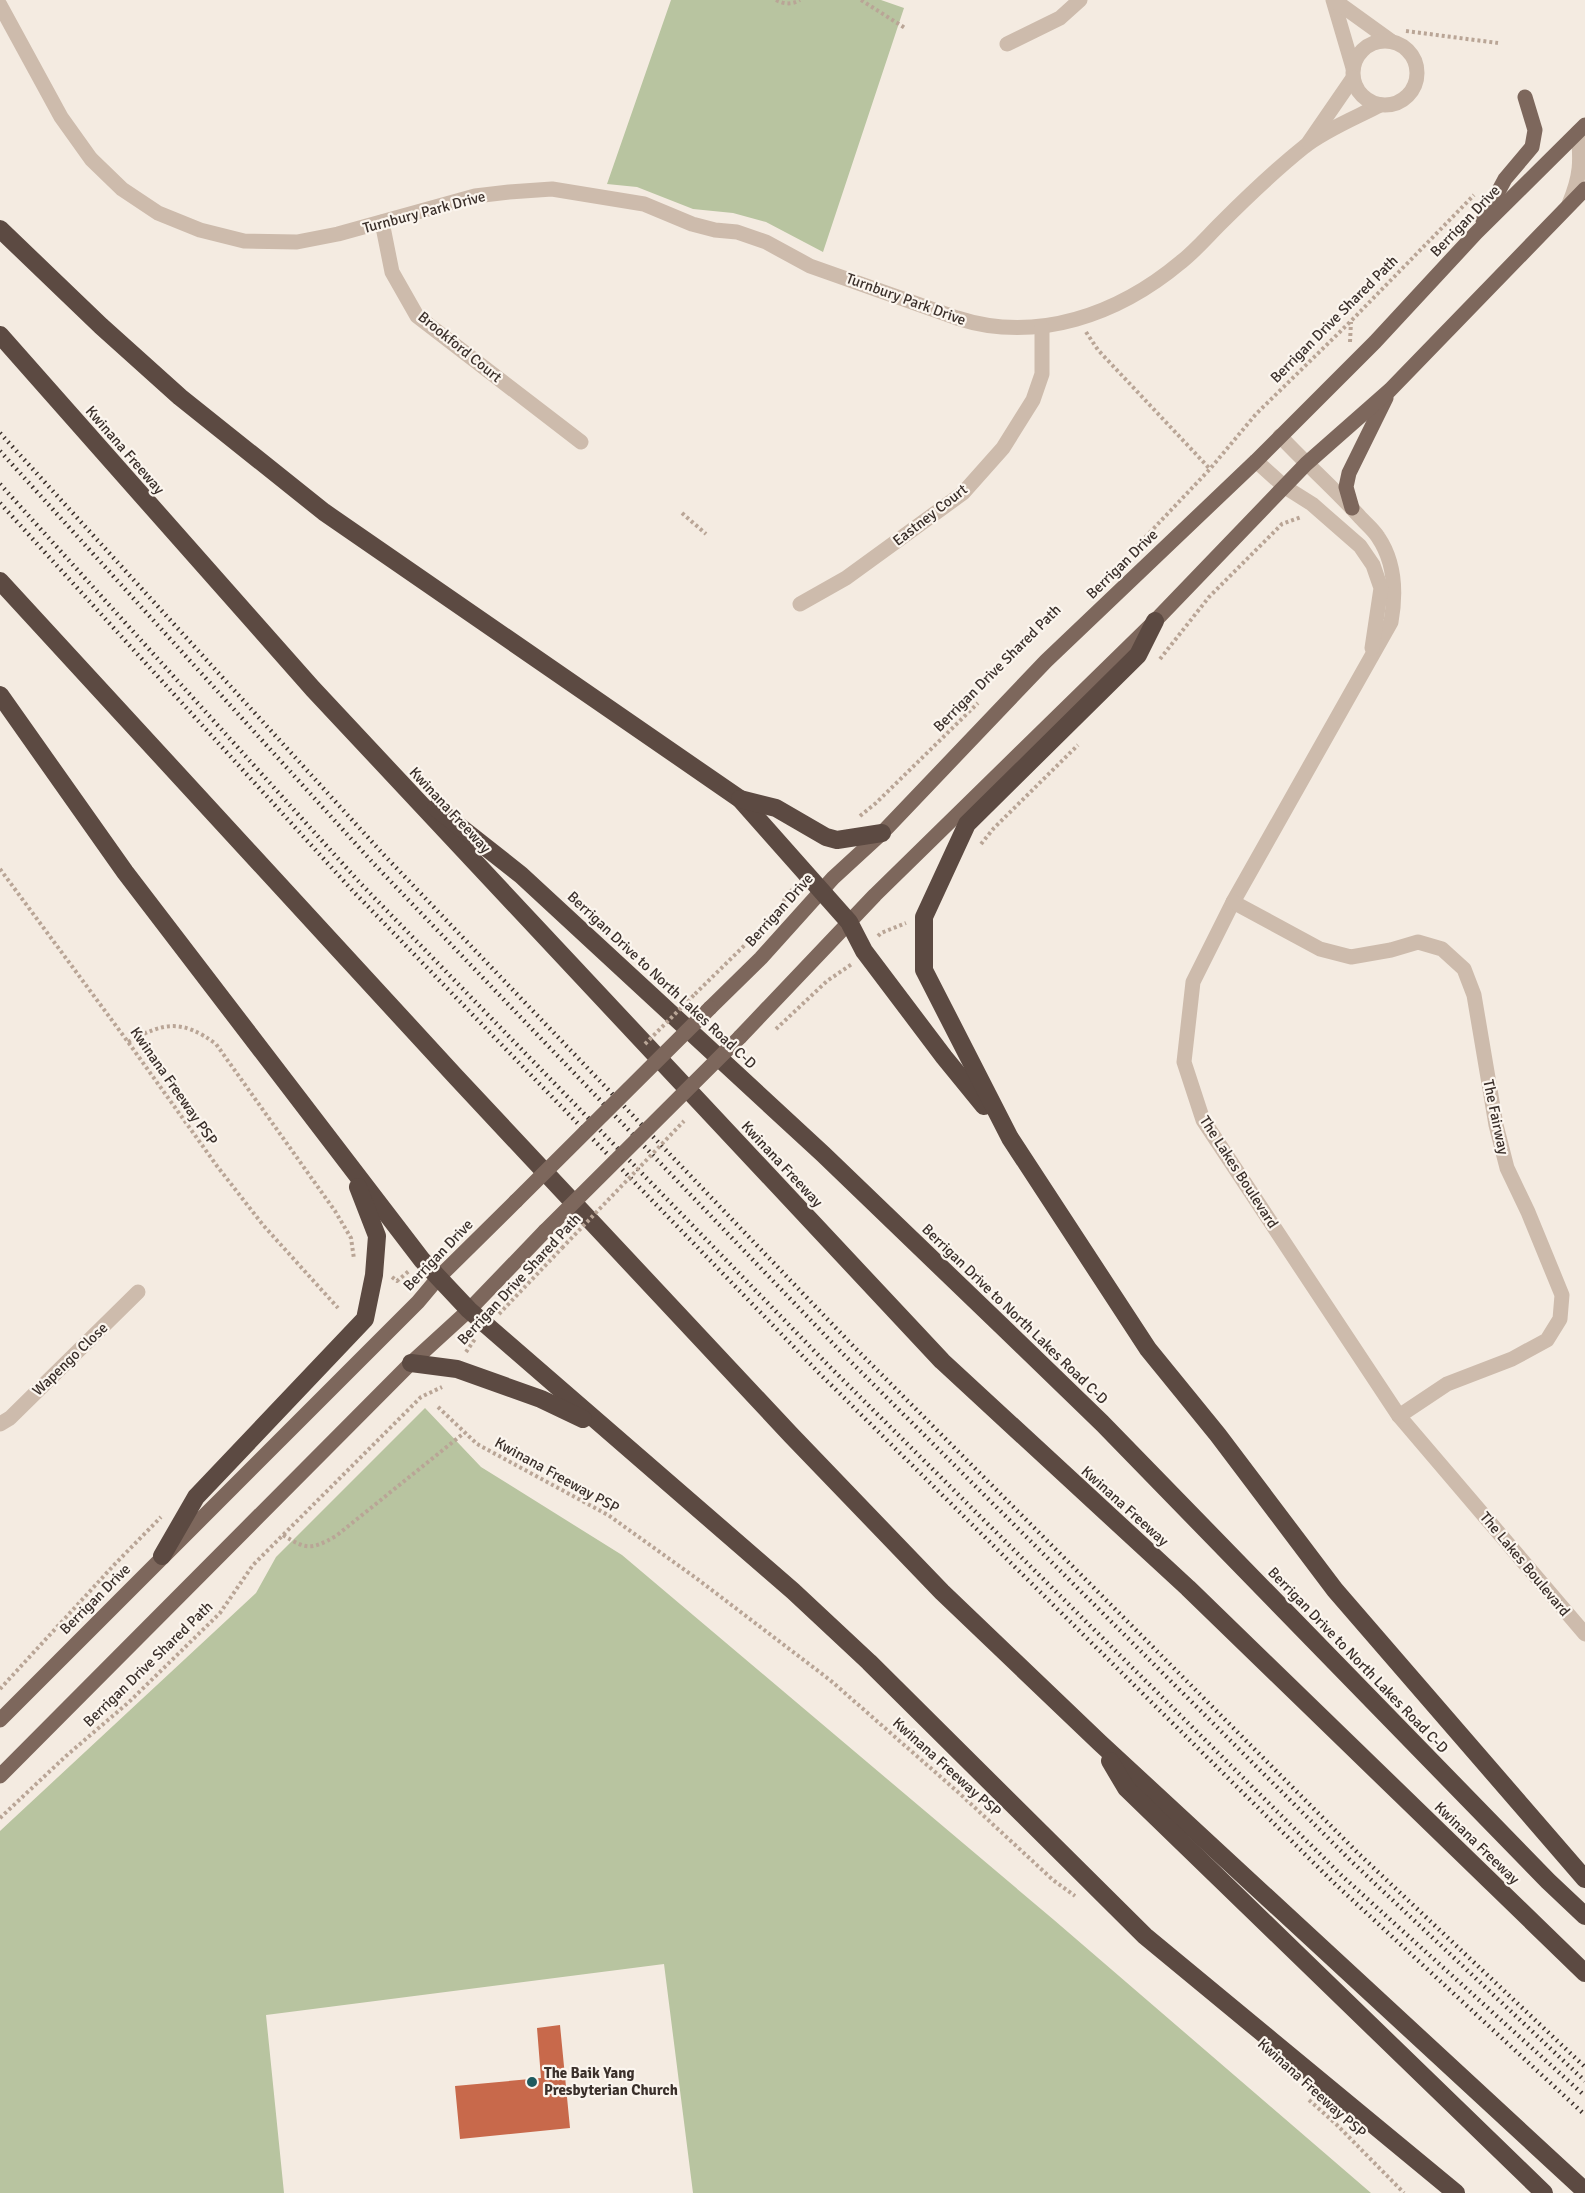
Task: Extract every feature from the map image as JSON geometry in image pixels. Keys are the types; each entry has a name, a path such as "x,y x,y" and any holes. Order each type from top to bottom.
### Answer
{"highway":[{"path":"0,229 100,326 180,397 324,512 740,799 808,873 849,922 864,951 944,1057 1010,1138 1148,1349 1218,1435 1335,1590 1585,1879"},
{"name":"Kwinana Freeway","path":"0,335 305,680 942,1362 1188,1588 1585,1973"},
{"path":"0,581 332,944 790,1435 942,1592 1100,1743 1585,2191"},
{"path":"1010,1138 924,970 924,917 967,824 1138,654 1155,621"},
{"path":"0,695 125,872 351,1169 422,1260 469,1310 601,1427 793,1591 869,1662 1145,1936 1456,2193"},
{"name":"Berrigan Drive to North Lakes Road C-D","path":"390,772 521,875 840,1170 1102,1423 1548,1881 1585,1916"},
{"path":"740,799 776,808 826,837 837,840 882,833"},
{"path":"162,1556 196,1497 365,1319 374,1275 377,1236 351,1169"},
{"path":"411,1363 457,1369 541,1399 601,1427"},
{"path":"1100,1743 1126,1788 1544,2193"}],"main road":[{"path":"1476,233 1505,178 1532,147 1535,130 1525,97"},
{"name":"Berrigan Drive","path":"0,1720 761,958 833,878 882,833 1046,661 1256,460 1375,342 1476,233 1583,130"},
{"path":"0,1776 411,1363 469,1310 740,1037 849,922 1155,621 1306,464 1390,390 1585,189"},
{"path":"1352,508 1346,487 1349,473 1390,390"}],"street":[{"path":"1007,44 1060,18 1080,0"},
{"path":"1334,0 1391,41"},
{"path":"1334,0 1353,73 1359,93 1365,98 1380,105 1390,105 1407,96 1416,78 1416,65 1408,51 1400,44 1382,40 1366,46 1360,52 1353,73"},
{"name":"Turnbury Park Drive","path":"0,5 62,117 91,159 122,189 158,213 200,230 244,241 297,242 338,234 475,196 552,189 644,204 673,217 715,230 737,232 766,242 810,266 976,324 1018,329 1078,320 1102,312 1124,300 1182,262 1270,175 1307,144 1380,105"},
{"name":"Turnbury Park Drive","path":"1307,144 1353,73"},
{"path":"1568,206 1578,183 1583,130"},
{"name":"Brookford Court","path":"382,222 392,272 417,316 581,442"},
{"name":"Eastney Court","path":"800,604 846,578 963,494 990,463 1003,448 1033,400 1042,374 1041,327"},
{"name":"The Lakes Boulevard","path":"1280,436 1378,537 1387,556 1395,600 1391,622 1233,902 1193,982 1184,1062 1203,1120 1399,1416 1585,1634"},
{"name":"The Lakes Boulevard","path":"1256,460 1285,487 1312,504 1360,546 1372,565 1381,588 1371,654"},
{"name":"The Fairway","path":"1233,902 1320,949 1351,957 1391,950 1418,942 1442,949 1464,969 1474,995 1496,1125 1507,1168 1528,1212 1562,1296 1560,1319 1546,1340 1512,1359 1447,1384 1399,1416"},
{"name":"Wapengo Close","path":"0,1424 10,1418 138,1292"}],"path":[{"path":"776,0 784,4 792,4 800,0"},
{"path":"861,0 904,28"},
{"path":"1449,37 1498,43"},
{"name":"Berrigan Drive Shared Path","path":"1134,549 1210,469 1256,414 1480,189"},
{"path":"1078,320 1098,350 1210,469"},
{"path":"682,513 706,534"},
{"name":"Berrigan Drive Shared Path","path":"859,817 984,697"},
{"name":"Kwinana Freeway PSP","path":"0,869 217,1166 295,1261 338,1308"},
{"path":"779,912 786,896 808,873"},
{"path":"770,1034 827,981 851,965 881,933"},
{"path":"695,994 754,936"},
{"path":"128,1042 150,1030 171,1026 189,1028 216,1044 335,1211 351,1238 356,1266"},
{"name":"Berrigan Drive Shared Path","path":"0,1818 66,1756 129,1702 220,1613 253,1565 416,1402 434,1390 448,1385 471,1343 687,1119"},
{"name":"Kwinana Freeway PSP","path":"438,1407 477,1444 608,1515 696,1578 830,1680 959,1793 1053,1881 1080,1900"},
{"path":"283,1535 299,1545 310,1548 336,1536 464,1433"},
{"name":"Kwinana Freeway PSP","path":"1302,2093 1404,2193"}],"green space":[{"path":"671,0 881,0 904,8 823,252 766,222 733,213 693,209 637,187 607,184"},
{"path":"425,1408 481,1467 622,1555 1054,1920 1371,2193 693,2193 664,1964 266,2015 284,2193 0,2193 0,1831 256,1593 276,1557"}],"building":[{"name":"The Baik Yang Presbyterian Church","path":"560,2025 570,2128 460,2139 455,2086 541,2078 537,2028"}],"railway":[{"path":"0,433 384,855 854,1347 1360,1855 1585,2067"},
{"path":"0,451 374,864 843,1354 1352,1862 1585,2081"},
{"path":"0,484 361,884 828,1365 1341,1875 1585,2096"},
{"path":"0,503 352,890 819,1373 1333,1882 1585,2115"}],"place":[{"name":"The Baik Yang Presbyterian Church","path":"532,2082"}]}
